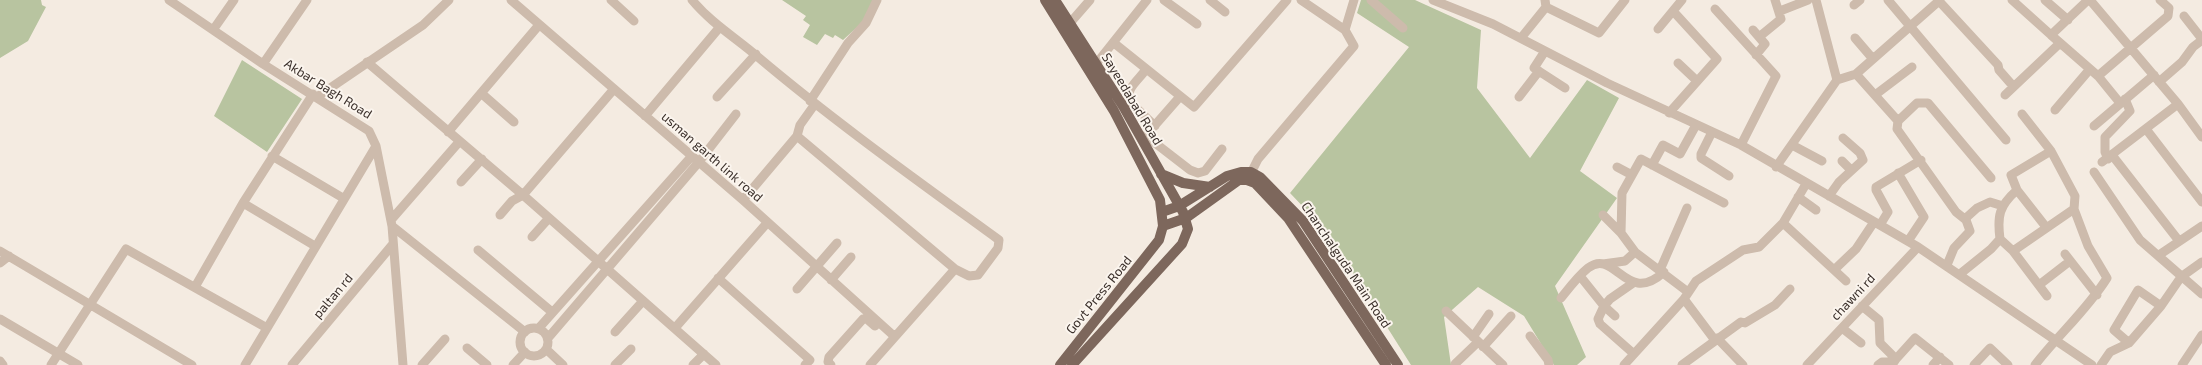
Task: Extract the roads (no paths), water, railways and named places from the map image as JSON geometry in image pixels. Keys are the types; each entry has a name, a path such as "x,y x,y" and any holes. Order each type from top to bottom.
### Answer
{"main road":[{"name":"Sayeedabad Road","path":"1045,0 1114,111 1160,200 1163,226"},
{"name":"Sayeedabad Road","path":"1055,0 1144,138 1161,174 1183,212"},
{"path":"1162,212 1183,212 1210,187 1227,176 1241,172 1249,176"},
{"path":"1161,174 1183,183 1210,187"},
{"path":"1163,226 1183,212 1239,180 1249,176"},
{"name":"Chanchalguda Main Road","path":"1249,176 1260,177 1292,215 1398,365"},
{"path":"1072,365 1182,244 1188,229 1183,212"},
{"name":"Chanchalguda Main Road","path":"1292,215 1386,365"},
{"name":"Govt Press Road","path":"1060,365 1159,240 1163,226"}],"street":[{"name":"Akbar Bagh Road","path":"169,0 263,64 369,131 376,146 391,223 403,365"},
{"path":"213,30 234,0"},
{"path":"263,64 307,0"},
{"path":"195,287 272,156 315,96 423,25 448,0"},
{"name":"usman garth link road","path":"511,0 691,157 743,200 894,336"},
{"path":"611,0 634,21"},
{"path":"743,200 798,136 800,126 812,103 848,43 866,23 878,0"},
{"path":"1070,23 1090,0"},
{"path":"1096,64 1147,0"},
{"path":"1164,0 1197,24"},
{"path":"1210,0 1225,12"},
{"path":"1114,43 1194,107 1287,0"},
{"path":"1249,176 1258,159 1354,46 1345,30 1301,0"},
{"path":"1345,30 1354,0"},
{"path":"1371,0 1403,28"},
{"path":"1433,0 1493,24 1669,113 1741,146 1908,241 1947,265 2054,340 2079,362 2092,365"},
{"path":"1658,29 1682,0"},
{"path":"1756,55 1766,45 1756,34 1781,19 1780,11 1775,0"},
{"path":"1780,11 1808,0"},
{"path":"1816,0 1837,80"},
{"path":"1888,0 2006,140"},
{"path":"1776,167 1837,80 1856,74 1939,0 1998,65 1999,70 2013,86"},
{"path":"2012,0 2098,76 2130,111 2105,136 2105,152 2107,159 2179,241"},
{"path":"2045,0 2068,20"},
{"path":"2051,35 2089,0 2130,46 2178,104 2202,137"},
{"path":"2098,76 2130,46 2169,14 2169,8 2160,0"},
{"path":"1521,38 1546,3 1599,33 1623,1"},
{"path":"696,2 719,28 756,54 812,103 1000,240 998,248 978,275 969,276 955,268 798,136"},
{"path":"1715,9 1756,55 1773,71 1776,79 1741,146"},
{"path":"1669,113 1696,80 1717,59 1673,11"},
{"path":"2094,126 2122,101 2182,62 2193,47 2202,40 2184,16"},
{"path":"448,132 539,25"},
{"path":"645,116 719,28"},
{"path":"1855,38 1873,59"},
{"path":"2005,95 2060,43"},
{"path":"1545,51 1534,68 1565,88"},
{"path":"717,97 756,54"},
{"path":"367,62 524,195 716,365"},
{"path":"1678,63 1696,80"},
{"path":"1875,95 1912,67"},
{"path":"2055,110 2090,69"},
{"path":"1519,97 1539,71"},
{"path":"1144,72 1128,92 1128,97 1129,101 1154,126"},
{"path":"1856,74 1898,121"},
{"path":"500,215 512,201 524,195 614,89"},
{"path":"481,93 514,122"},
{"path":"1177,100 1144,138 1190,170 1198,173 1205,171 1222,149"},
{"path":"1947,265 1954,248 1970,231 1966,220 1956,212 1921,160 1897,128 1898,121 1917,103 1928,103 1991,178"},
{"path":"2107,159 2178,104"},
{"path":"525,352 536,355 546,349 548,338 698,163 736,114"},
{"path":"2022,114 2051,151 2075,196 2074,209 2088,246 2107,278 2097,295 2054,340 2035,365"},
{"path":"1652,165 1663,145 1680,154 1696,125"},
{"path":"2146,129 2202,202"},
{"path":"1712,132 1701,154 1701,158 1730,176"},
{"path":"1829,196 1851,170 1864,158 1843,138"},
{"path":"460,142 391,223 525,332"},
{"path":"1792,145 1822,161"},
{"path":"245,365 376,146"},
{"path":"2046,227 2017,190 2011,178 2012,174 2051,151"},
{"path":"272,156 344,198"},
{"path":"538,329 691,157"},
{"path":"1621,233 1622,193 1641,158 1724,203"},
{"path":"461,182 482,159"},
{"path":"1834,270 1856,249 1888,212 1876,190 1876,187 1921,160"},
{"path":"1842,161 1851,170"},
{"path":"1617,167 1632,175"},
{"path":"2094,172 2140,240 2159,254 2202,294"},
{"path":"1898,173 1924,217 1908,241"},
{"path":"1624,365 1686,296 1696,281 1743,250 1759,247 1783,223 1806,184"},
{"path":"2017,190 2010,195 1998,216 2000,239 2013,251 2048,296"},
{"path":"1798,198 1816,210"},
{"path":"1966,220 1967,217 1984,203 1990,202 2003,206"},
{"path":"243,203 315,246"},
{"path":"1603,264 1617,270 1633,283 1641,285 1657,278 1662,271 1687,208"},
{"path":"2013,251 2074,209"},
{"path":"1603,215 1621,233 1635,252 1662,271 1686,296 1715,339 1743,365"},
{"path":"532,237 549,218"},
{"path":"675,328 767,223"},
{"path":"1783,223 1846,281"},
{"path":"2159,254 2202,226"},
{"path":"1960,274 1992,249 2000,239"},
{"path":"797,289 838,243"},
{"name":"paltan rd","path":"292,365 393,244"},
{"name":"chawni rd","path":"1807,365 1918,247"},
{"path":"51,365 126,249 266,328"},
{"path":"478,250 552,312"},
{"path":"0,251 192,365"},
{"path":"1561,298 1588,267 1625,261 1635,252"},
{"path":"0,263 9,256"},
{"path":"831,280 851,257"},
{"path":"2039,285 2068,257 2097,295"},
{"path":"2101,365 2110,352 2129,343 2161,306 2182,277 2202,262"},
{"path":"870,365 955,268"},
{"path":"1580,276 1604,306 1615,316"},
{"path":"718,278 810,360 806,365"},
{"path":"1633,283 1610,299 1604,306 1598,319 1600,324 1634,354"},
{"path":"1682,365 1715,339 1741,322 1745,323 1775,305 1790,289"},
{"path":"2129,343 2114,330 2138,290 2161,306"},
{"path":"615,332 642,301"},
{"path":"1862,306 1879,320 1880,344 1894,361"},
{"path":"1446,311 1503,365"},
{"path":"1478,342 1489,314"},
{"path":"1454,364 1478,342 1511,316"},
{"path":"831,365 828,362 829,357 864,319 888,337 865,365"},
{"path":"0,320 78,365"},
{"path":"525,352 521,339 525,332 532,328 538,329 544,332 548,338"},
{"path":"1842,328 1861,343"},
{"path":"2182,365 2202,335"},
{"path":"1530,336 1548,360 1549,365"},
{"path":"1878,365 1882,362 1894,361 1915,338 1949,365"},
{"path":"422,365 445,339"},
{"path":"467,348 487,365"},
{"path":"1974,365 1990,348 2008,365"},
{"path":"546,349 563,365"},
{"path":"615,365 631,349"},
{"path":"513,365 525,352"},
{"path":"693,365 704,354"},
{"path":"1933,365 1940,357"},
{"path":"0,361 3,365"}]}
